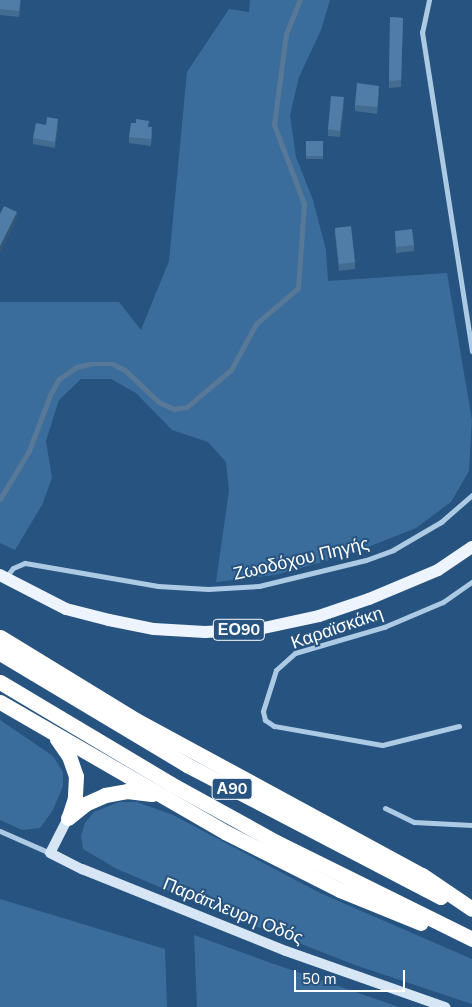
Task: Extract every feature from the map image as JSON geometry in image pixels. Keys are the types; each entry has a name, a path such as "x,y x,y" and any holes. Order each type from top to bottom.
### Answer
{"highway":[{"path":"0,637 136,720 422,875 472,910"},
{"name":"Α90","path":"0,653 186,765 349,852 472,910"},
{"name":"Α90","path":"0,682 140,766 268,837 472,940"},
{"path":"0,702 169,800 340,890 398,916 472,940"},
{"path":"40,726 57,738 70,756 76,776 75,798 68,818"},
{"path":"68,818 92,801 127,791 149,793 169,800"}],"main road":[{"name":"ΕΟ90","path":"3,577 66,609 109,620 154,629 205,632 259,629 319,616 368,599 438,570 472,547"}],"street":[{"path":"429,0 422,32 472,351"},
{"name":"Ζωοδόχου Πηγής","path":"3,577 13,568 25,563 158,586 208,590 259,586 366,560 393,550 441,522 472,495"},
{"name":"Καραϊσκάκη","path":"459,726 382,745 274,726 265,720 263,711 276,670 295,653 384,627 442,602 472,582"},
{"path":"385,808 414,822 472,825"},
{"path":"0,831 50,853 68,818"},
{"name":"Παράπλευρη Οδός","path":"50,853 82,869 286,951 445,1007"}],"shaded area":[{"path":"250,0 330,0 321,30 299,77 290,115 296,157 313,200 326,250 328,281 447,273 472,420 469,471 451,502 416,528 348,555 275,575 216,582 229,491 226,462 208,442 172,430 136,393 111,379 81,379 59,400 46,441 52,478 42,505 15,550 0,543 0,302 119,302 141,330 169,261 187,72 229,9 249,12"},
{"path":"0,720 53,756 63,772 63,786 53,810 40,828 22,830 0,820"},
{"path":"119,802 137,802 173,815 320,893 472,959 472,1004 355,965 207,907 117,869 83,849 81,836 85,823 94,812"},
{"path":"0,899 165,949 167,1007 0,1007"},
{"path":"194,935 271,963 399,1007 197,1007"}],"building":[{"path":"0,0 20,0 19,11 0,9"},
{"path":"390,17 403,18 401,80 389,81"},
{"path":"357,83 379,86 377,107 355,105"},
{"path":"331,96 344,97 340,131 328,129"},
{"path":"47,117 58,119 55,142 33,138 36,123 46,125"},
{"path":"136,119 149,121 148,127 152,127 151,139 129,137 131,123 136,123"},
{"path":"306,141 323,141 323,156 306,156"},
{"path":"4,206 17,212 0,246 0,214"},
{"path":"351,226 355,262 339,264 335,228"},
{"path":"412,229 414,245 396,247 395,231"}],"waterway":[{"path":"0,499 29,451 50,395 59,379 77,367 90,364 113,364 125,370 159,402 174,409 187,407 231,370 256,324 298,288 304,204 274,125 286,34 300,0"}]}
